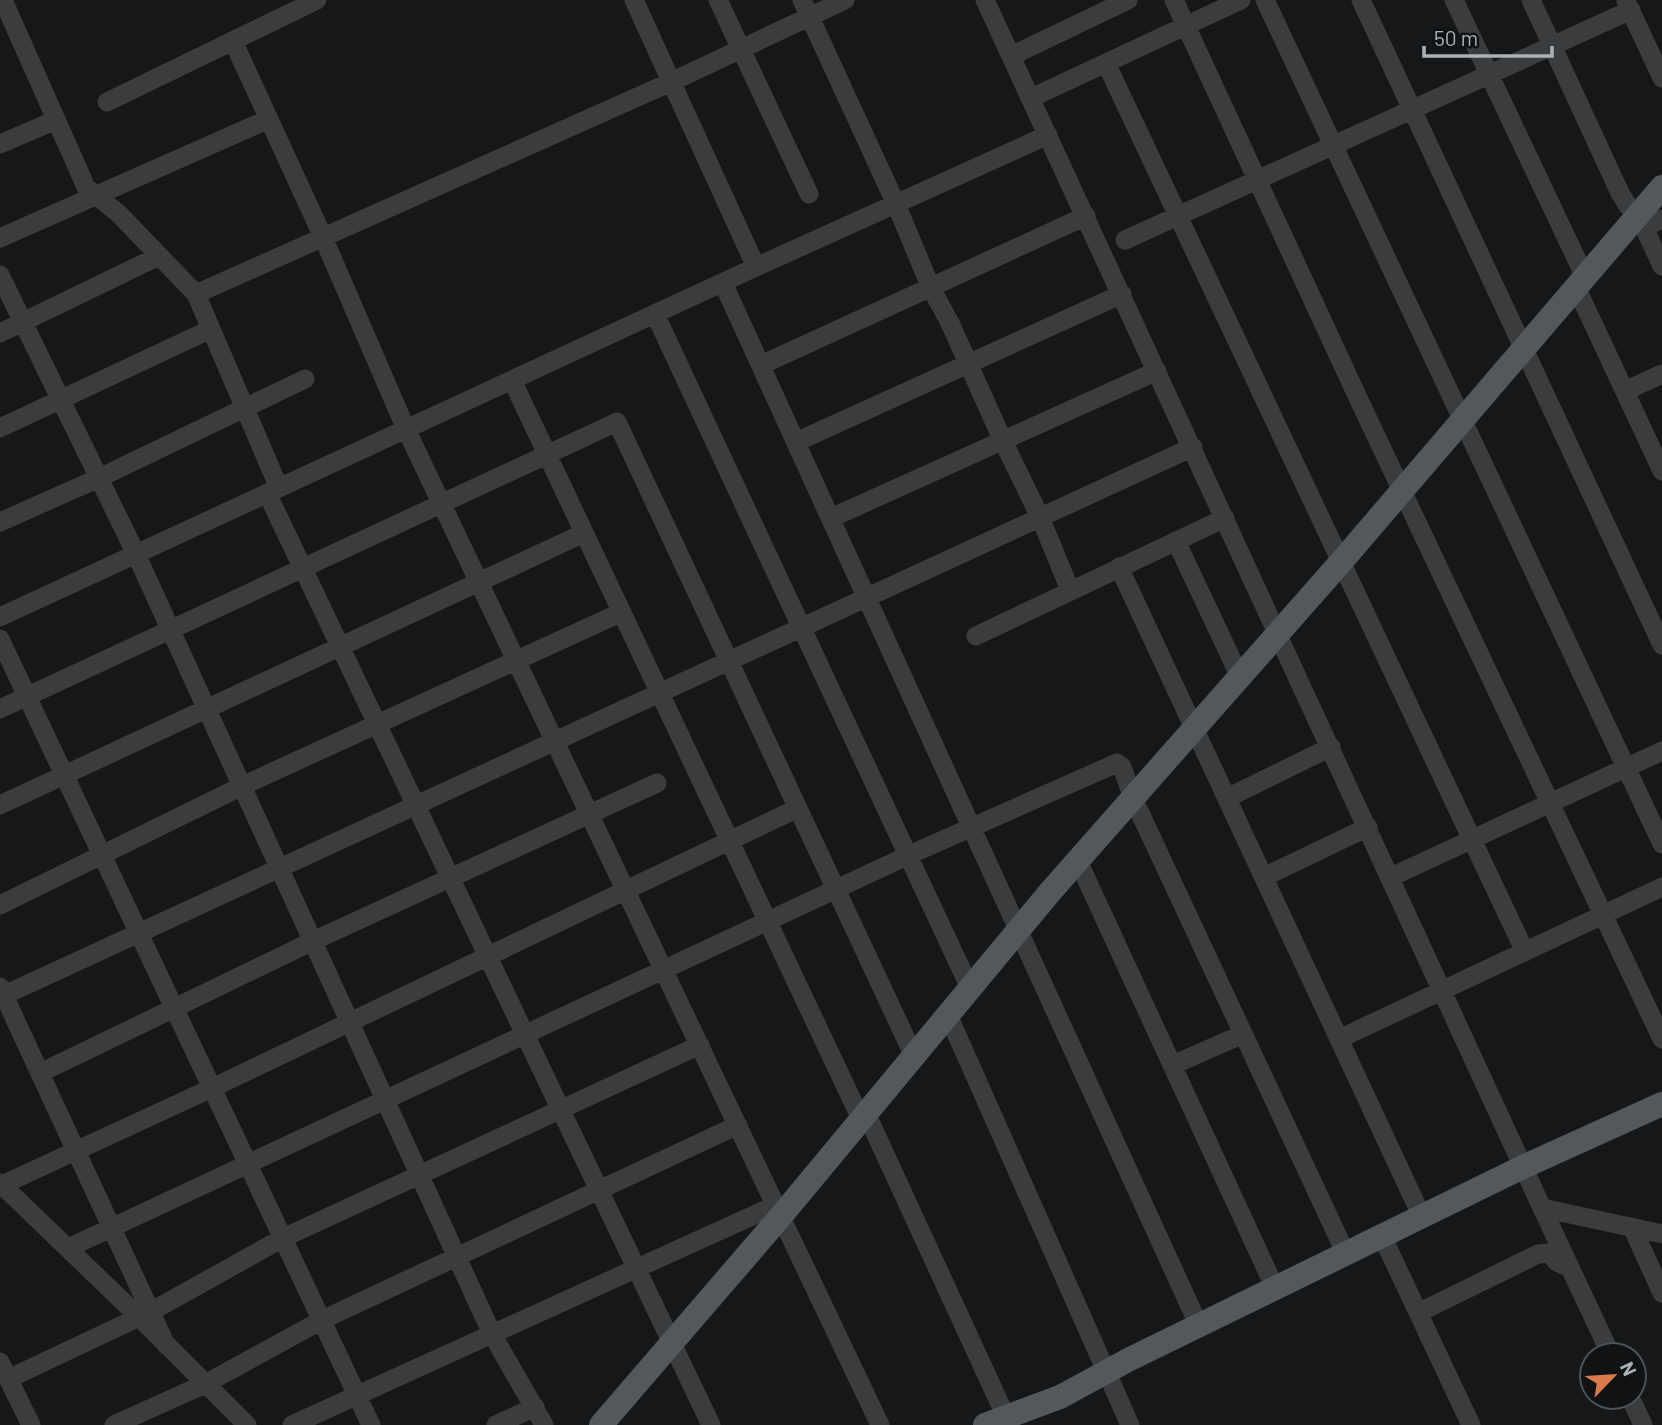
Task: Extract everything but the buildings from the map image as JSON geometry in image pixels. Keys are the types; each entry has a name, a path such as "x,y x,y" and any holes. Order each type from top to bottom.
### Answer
{"main road":[{"path":"601,1425 778,1210 864,1116 1078,860 1341,562 1581,282 1648,220 1662,187"},
{"path":"995,1421 1060,1397 1275,1288 1422,1217 1527,1171 1662,1104"}],"street":[{"path":"107,102 317,0"},
{"path":"634,0 756,267"},
{"path":"718,0 809,194"},
{"path":"196,294 671,82 741,48 806,9 845,0"},
{"path":"985,0 1604,1341"},
{"path":"1011,55 1129,0"},
{"path":"1174,0 1359,400 1662,1039"},
{"path":"1031,98 1241,0"},
{"path":"1265,0 1662,844"},
{"path":"1361,0 1662,645"},
{"path":"1454,0 1581,282 1625,391 1662,471"},
{"path":"1531,0 1620,193 1628,206 1648,220 1662,266"},
{"path":"3,1 86,187 119,214 196,294 244,407 303,568 711,1425"},
{"path":"1125,240 1552,46 1628,5 1662,78"},
{"path":"806,9 896,204 931,288 950,323 1040,517 1070,590"},
{"path":"233,41 323,237 406,429 880,1425"},
{"path":"1106,63 1525,952"},
{"path":"0,238 269,119"},
{"path":"0,144 56,120"},
{"path":"0,617 1048,135"},
{"path":"761,365 1086,216"},
{"path":"0,333 159,256"},
{"path":"0,275 136,554 492,1334 544,1425"},
{"path":"723,283 1199,1326"},
{"path":"796,442 1122,294"},
{"path":"655,314 970,988"},
{"path":"0,428 211,329"},
{"path":"831,518 1157,371"},
{"path":"1625,391 1662,374"},
{"path":"0,522 99,478 305,379"},
{"path":"512,380 767,920 864,1116 995,1421"},
{"path":"0,709 617,422 914,1056"},
{"path":"247,1425 166,1345 146,1314 112,1227 1,993 139,933 1193,447"},
{"path":"976,636 1225,518"},
{"path":"0,805 584,533"},
{"path":"1176,541 1240,677"},
{"path":"1119,567 1422,1217"},
{"path":"0,905 242,786 622,612"},
{"path":"0,639 371,1425"},
{"path":"1227,798 1331,747"},
{"path":"1391,877 1662,751"},
{"path":"68,1248 767,920 1117,763 1122,767 1133,797 1346,1254"},
{"path":"40,1073 313,941 657,783"},
{"path":"146,1314 68,1248 1,1184 212,1088 798,808"},
{"path":"1264,877 1368,827"},
{"path":"1078,860 1275,1288"},
{"path":"1339,1039 1662,887"},
{"path":"948,1015 1130,1425"},
{"path":"1173,1065 1243,1034"},
{"path":"31,1425 4,1371 146,1314 283,1238 700,1045"},
{"path":"114,1425 205,1384 322,1320 738,1125"},
{"path":"1541,1203 1662,1234"},
{"path":"292,1425 638,1268 778,1210"},
{"path":"1632,1227 1662,1293"},
{"path":"1382,1236 1471,1425"},
{"path":"1418,1313 1538,1254 1549,1253 1557,1262 1563,1265 1568,1263"},
{"path":"496,1425 535,1407"}]}
